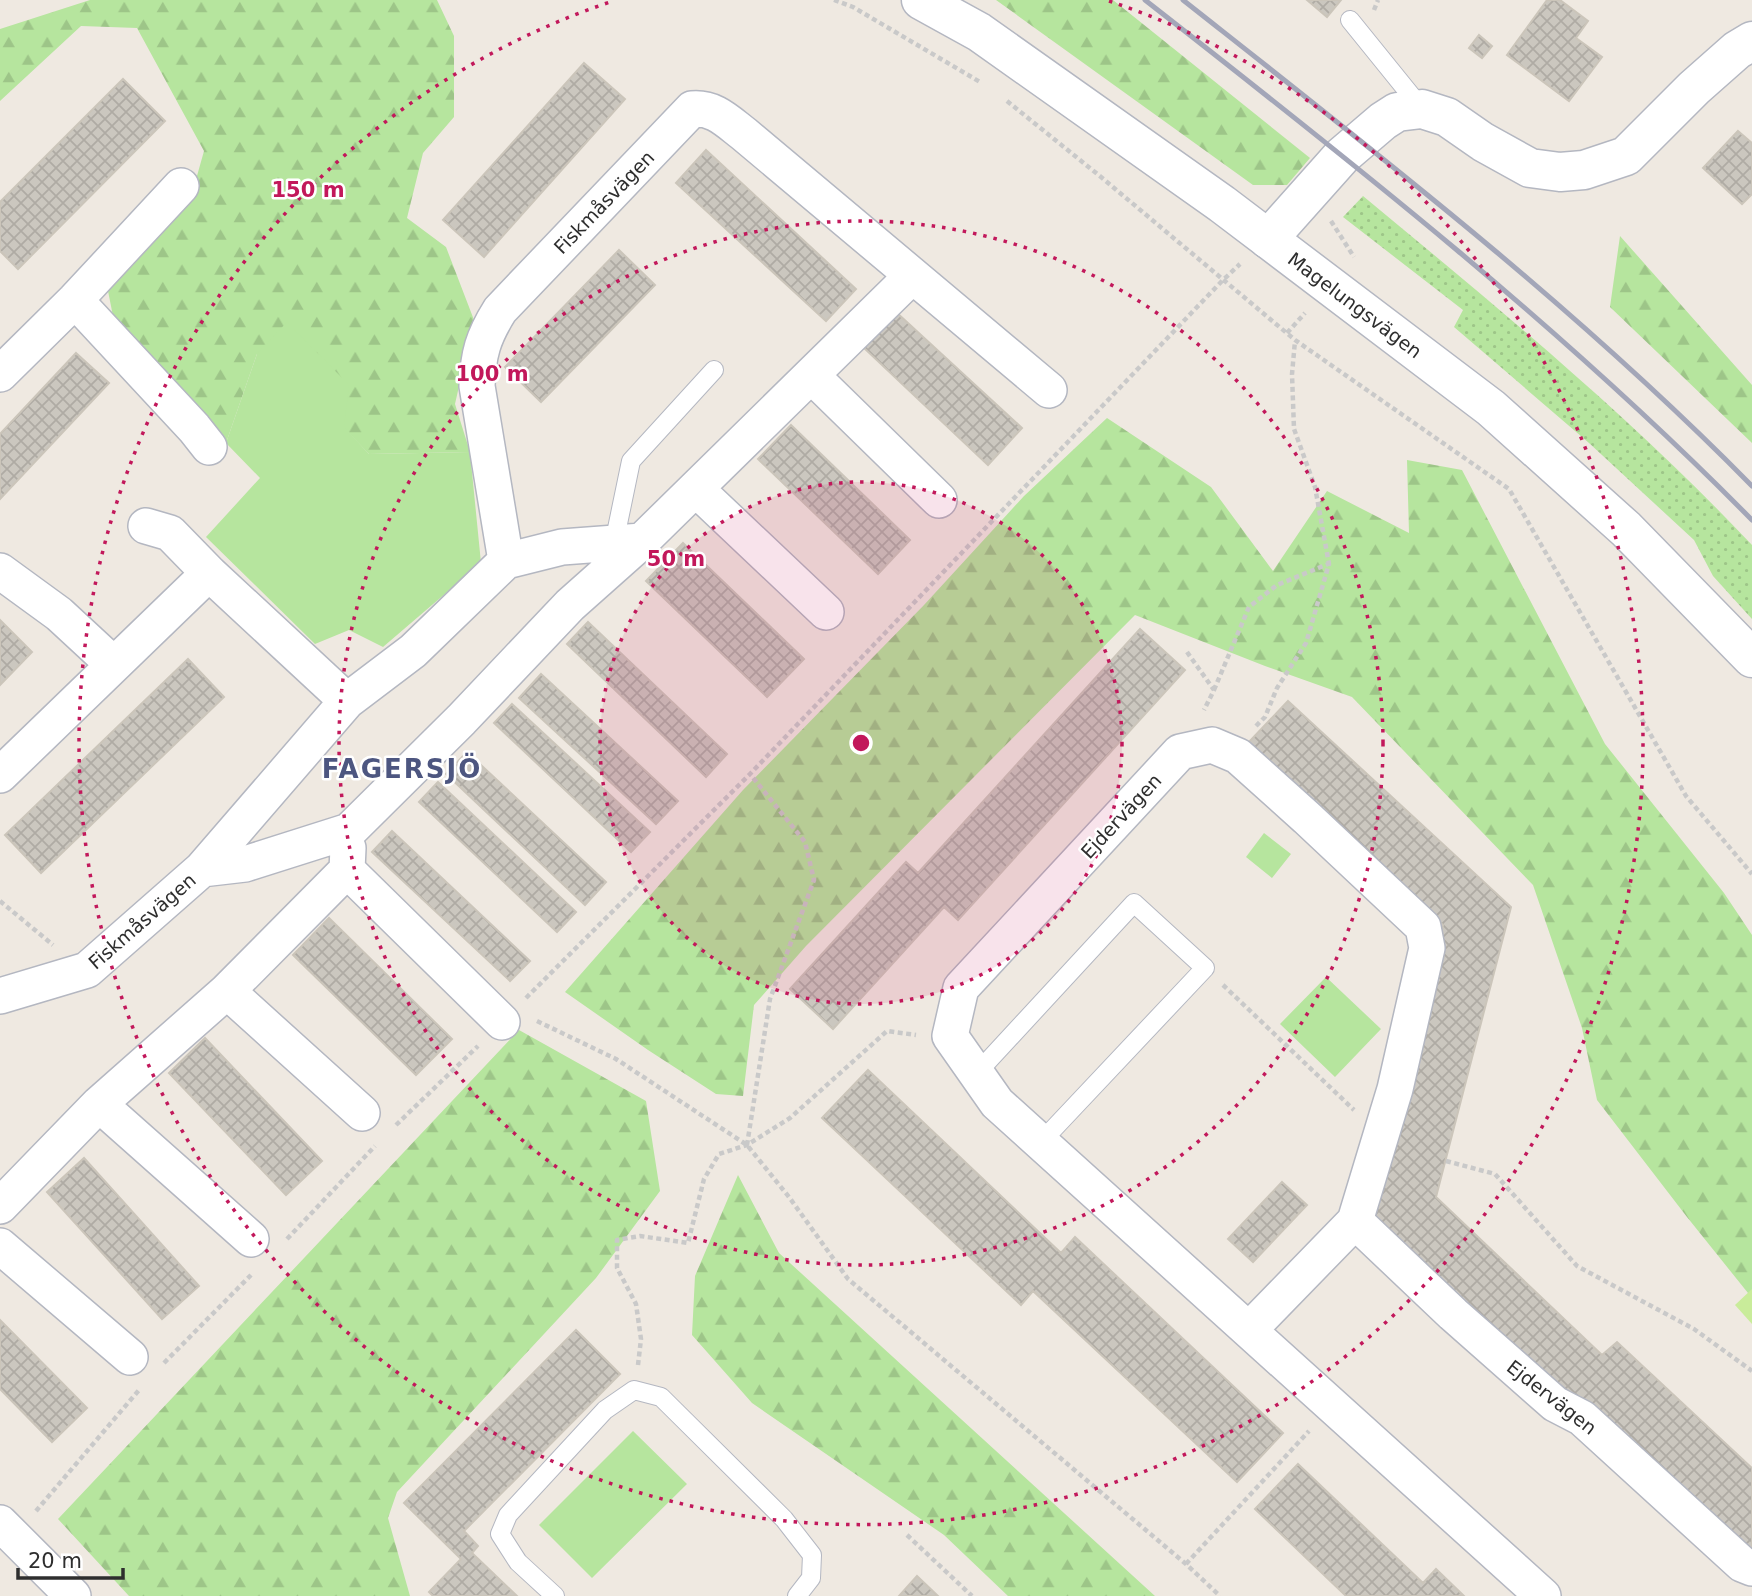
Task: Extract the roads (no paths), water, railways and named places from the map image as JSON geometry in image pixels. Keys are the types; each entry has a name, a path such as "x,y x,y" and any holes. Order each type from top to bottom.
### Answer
{"main road":[{"name":"Magelungsvägen","path":"921,0 979,33 1268,239 1490,408 1626,529 1752,658"},
{"path":"1268,239 1359,140 1397,112 1422,109 1447,117 1483,142 1530,168 1560,173 1584,170 1626,156 1694,88 1737,50 1752,41"}],"street":[{"name":"Fiskmåsvägen","path":"0,996 87,970 202,869 347,701 413,651 506,561 477,386 478,361 485,335 500,310 692,109 704,108 717,113 744,134 1049,390"},
{"path":"0,374 75,300 181,186"},
{"name":"Fiskmåsvägen","path":"202,869 245,864 349,831 461,720 628,542 696,489 912,276"},
{"path":"75,300 209,447"},
{"path":"812,376 939,500"},
{"path":"696,489 826,612"},
{"path":"146,526 170,533 209,573 347,701"},
{"path":"506,561 562,547 628,542"},
{"path":"0,570 59,614 113,664"},
{"path":"0,775 209,573"},
{"name":"Ejdervägen","path":"976,1074 950,1036 961,988 1180,752 1220,749 1238,756 1423,927 1427,948 1395,1089 1355,1221 1453,1314 1555,1404 1582,1418 1742,1564 1752,1568"},
{"path":"0,1206 99,1104 227,991 347,870 349,831"},
{"path":"347,870 508,1016"},
{"path":"227,991 362,1113"},
{"path":"976,1074 997,1103 1544,1596"},
{"path":"99,1104 255,1252"},
{"path":"1249,1330 1355,1221"},
{"path":"0,1246 145,1369"},
{"path":"5,1536 73,1596"}],"lane":[{"path":"1350,20 1422,109"},
{"path":"628,542 631,461 714,370"},
{"path":"976,1074 1134,903 1205,968 1041,1142"},
{"path":"555,1596 518,1562 500,1534 508,1515 605,1410 634,1390 661,1397 784,1519 812,1555 811,1578 797,1596"}],"railway":[{"path":"1145,0 1380,187 1533,315 1681,450 1752,520"},
{"path":"1183,0 1475,234 1617,357 1752,486"}],"district":[{"name":"FAGERSJÖ","path":"402,769"}]}
